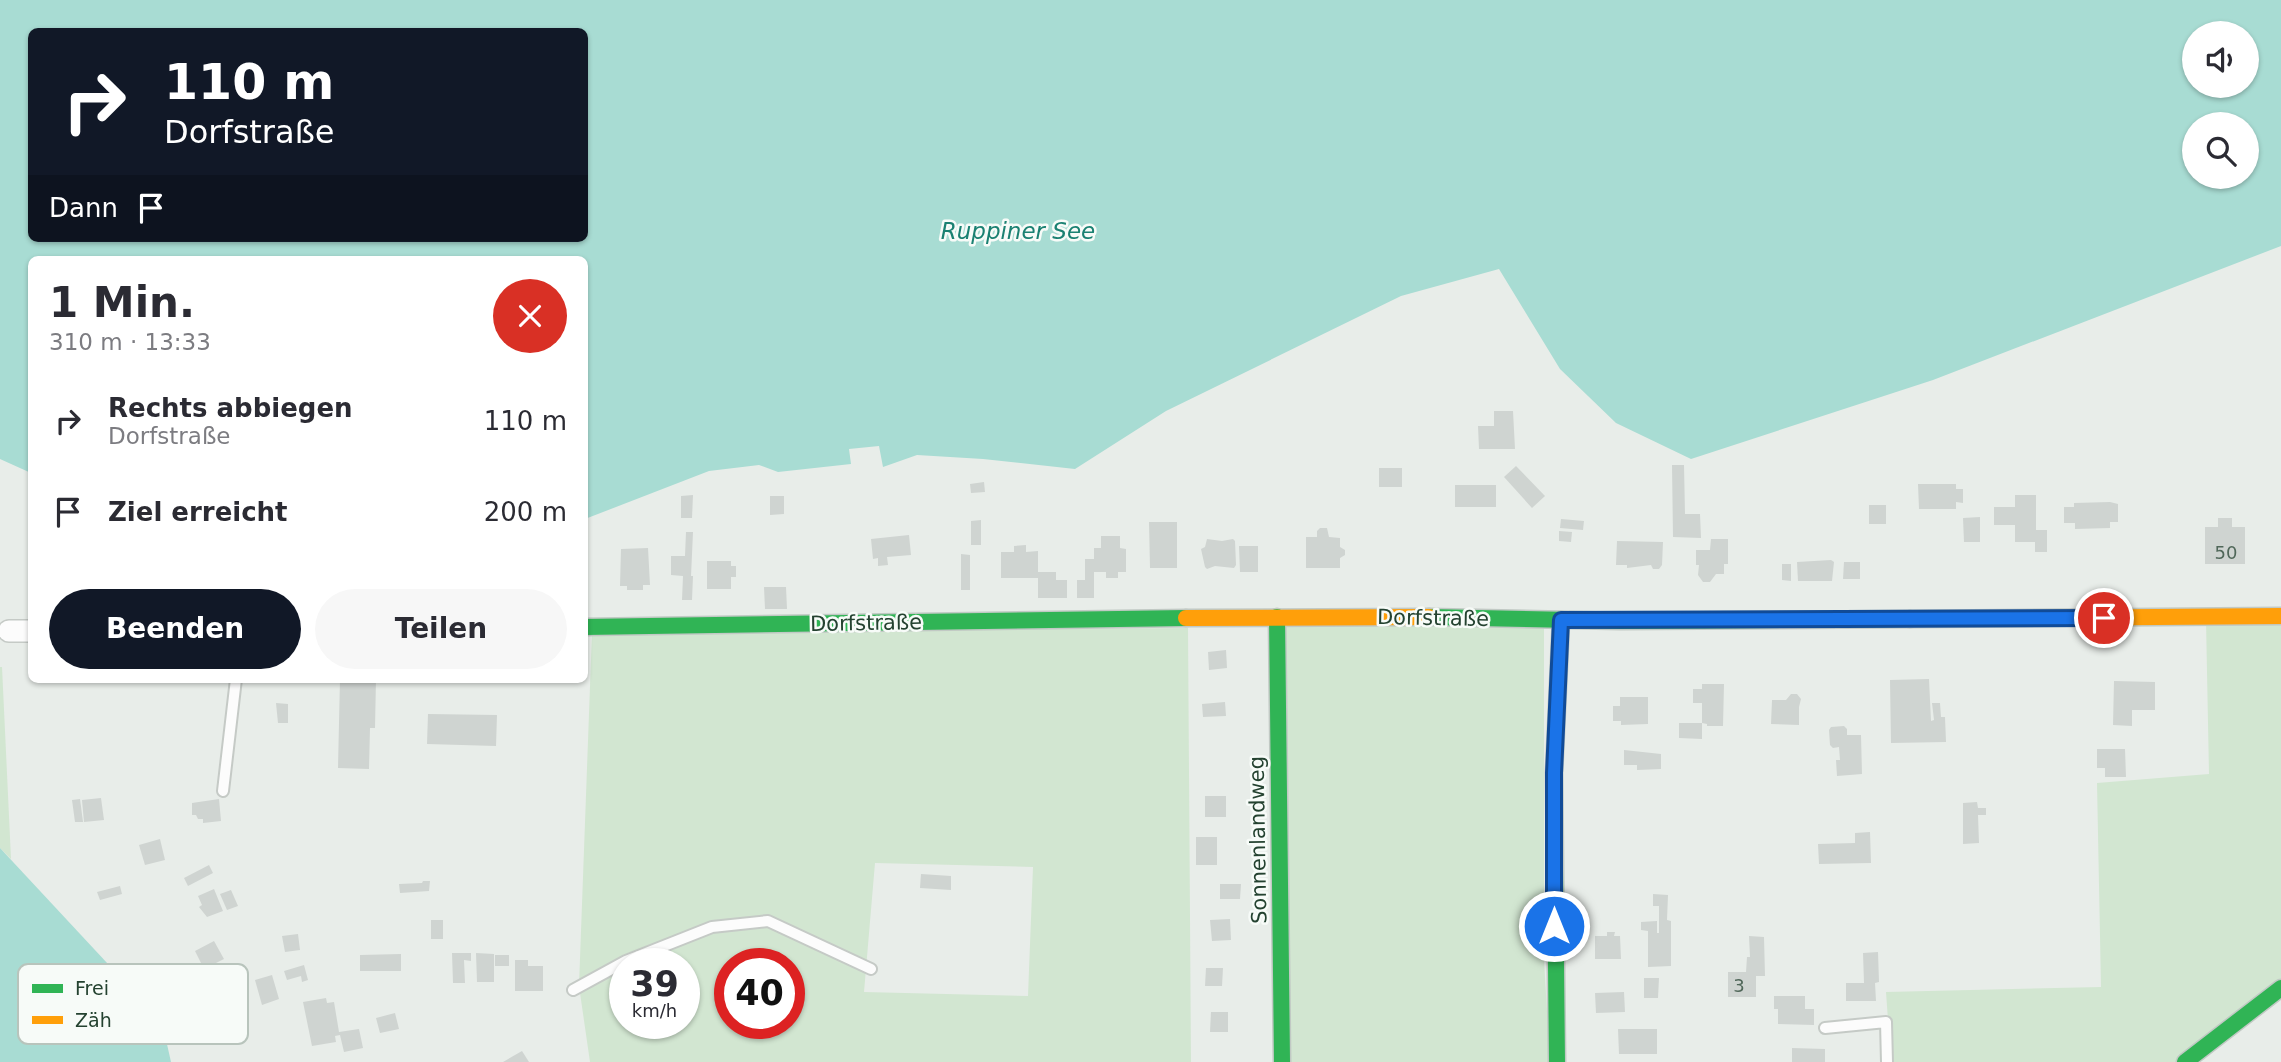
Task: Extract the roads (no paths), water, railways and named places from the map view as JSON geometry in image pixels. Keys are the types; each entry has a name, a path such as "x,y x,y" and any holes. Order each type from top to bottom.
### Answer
{"street":[{"name":"Dorfstraße","path":"588,627 1277,617 1561,620 2077,619 2281,615"},
{"name":"Sonnenlandweg","path":"1277,617 1282,1062"},
{"path":"1557,1062 1554,773 1561,620"},
{"path":"9,631 28,631"},
{"path":"2185,1062 2281,988"}],"lane":[{"path":"223,791 236,683"},
{"path":"573,990 626,961 712,927 768,921 872,969"},
{"path":"1825,1028 1886,1022 1887,1062"}],"water":[{"name":"Ruppiner See","path":"0,0 2281,0 2281,246 1933,380 1691,459 1616,423 1560,369 1499,269 1401,296 1166,411 1075,469 917,455 883,467 879,446 849,449 851,464 778,472 759,465 709,471 588,518 588,256 28,256 28,472 0,459"},
{"path":"0,848 108,964 18,964 18,1044 167,1044 171,1062 0,1062"}]}
